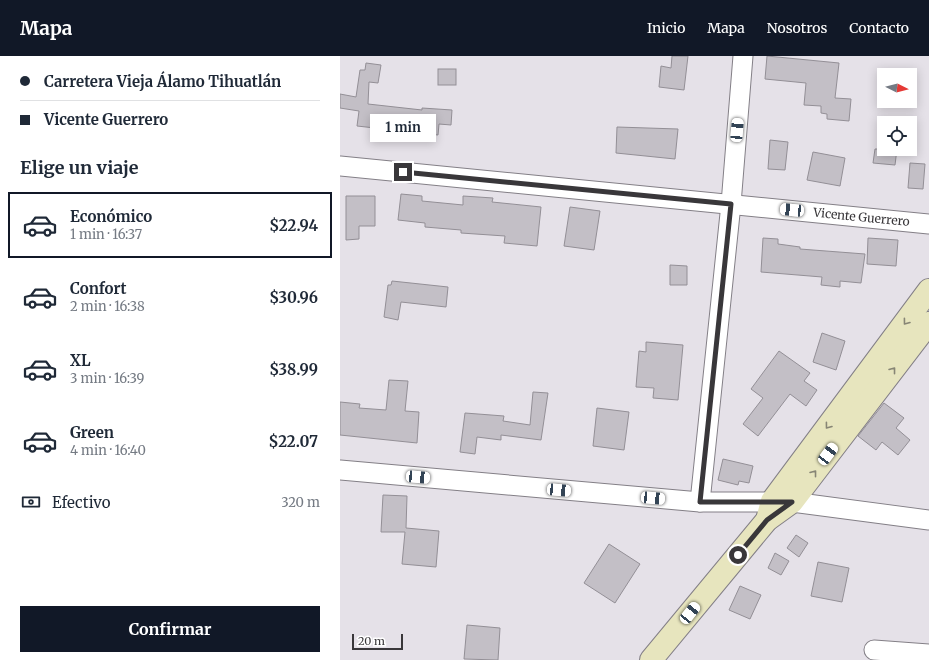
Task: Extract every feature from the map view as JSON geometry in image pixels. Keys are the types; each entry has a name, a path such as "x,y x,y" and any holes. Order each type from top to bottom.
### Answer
{"main road":[{"path":"777,508 929,290"},
{"path":"651,660 929,324"}],"street":[{"path":"700,502 731,204 743,56"},
{"name":"Vicente Guerrero","path":"340,166 929,224"},
{"path":"340,470 700,502 929,520"},
{"path":"874,650 929,654"}],"building":[{"path":"672,56 688,56 684,90 659,87 661,66 671,68"},
{"path":"767,56 839,63 835,98 851,99 849,121 827,119 827,114 821,113 821,106 804,105 806,83 765,79"},
{"path":"366,63 381,65 378,83 369,82 368,104 422,110 422,108 452,110 451,125 439,124 438,135 357,126 359,111 340,108 340,94 356,97 360,70 365,70"},
{"path":"438,69 456,69 456,85 438,85"},
{"path":"617,127 678,129 675,159 616,153"},
{"path":"770,140 788,142 785,170 768,169"},
{"path":"875,149 877,149 877,156 896,156 895,165 873,163"},
{"path":"813,152 845,158 840,186 807,180"},
{"path":"910,163 925,164 923,189 908,188"},
{"path":"401,194 422,196 422,201 463,205 463,196 493,198 492,202 541,207 537,246 504,243 505,236 461,233 461,230 425,227 425,223 398,220"},
{"path":"346,196 375,196 375,226 359,226 359,239 346,240"},
{"path":"570,207 600,211 594,250 564,246"},
{"path":"763,238 778,239 778,244 800,247 800,249 865,254 861,283 840,281 840,287 821,285 822,277 761,272"},
{"path":"868,238 898,240 896,266 867,264"},
{"path":"670,265 687,266 687,285 670,285"},
{"path":"392,281 448,287 446,307 401,302 398,320 384,317 388,285 391,285"},
{"path":"822,333 845,341 836,370 813,362"},
{"path":"646,342 683,345 678,400 653,398 654,388 636,387 639,351 646,352"},
{"path":"779,351 810,373 804,381 817,390 806,406 790,394 758,436 743,424 763,398 751,389"},
{"path":"389,380 408,381 405,411 419,412 417,443 340,435 340,402 360,404 359,408 386,410"},
{"path":"533,392 548,393 541,440 501,435 501,440 477,437 475,454 460,452 465,413 504,416 503,421 530,425"},
{"path":"884,403 904,418 896,428 910,440 898,455 882,442 876,450 858,436"},
{"path":"597,408 629,412 624,450 593,446"},
{"path":"723,459 753,466 749,483 739,481 738,485 718,480"},
{"path":"383,495 407,496 406,528 439,531 436,567 402,564 405,532 381,532"},
{"path":"796,535 808,543 799,557 787,548"},
{"path":"609,544 640,564 615,603 584,583"},
{"path":"775,553 789,561 781,575 768,568"},
{"path":"818,562 849,568 842,602 811,596"},
{"path":"740,586 761,595 750,619 729,610"},
{"path":"467,625 500,628 498,660 464,659"}],"route":[{"path":"403,172 731,204 700,502 792,502 767,520 738,555"}]}
